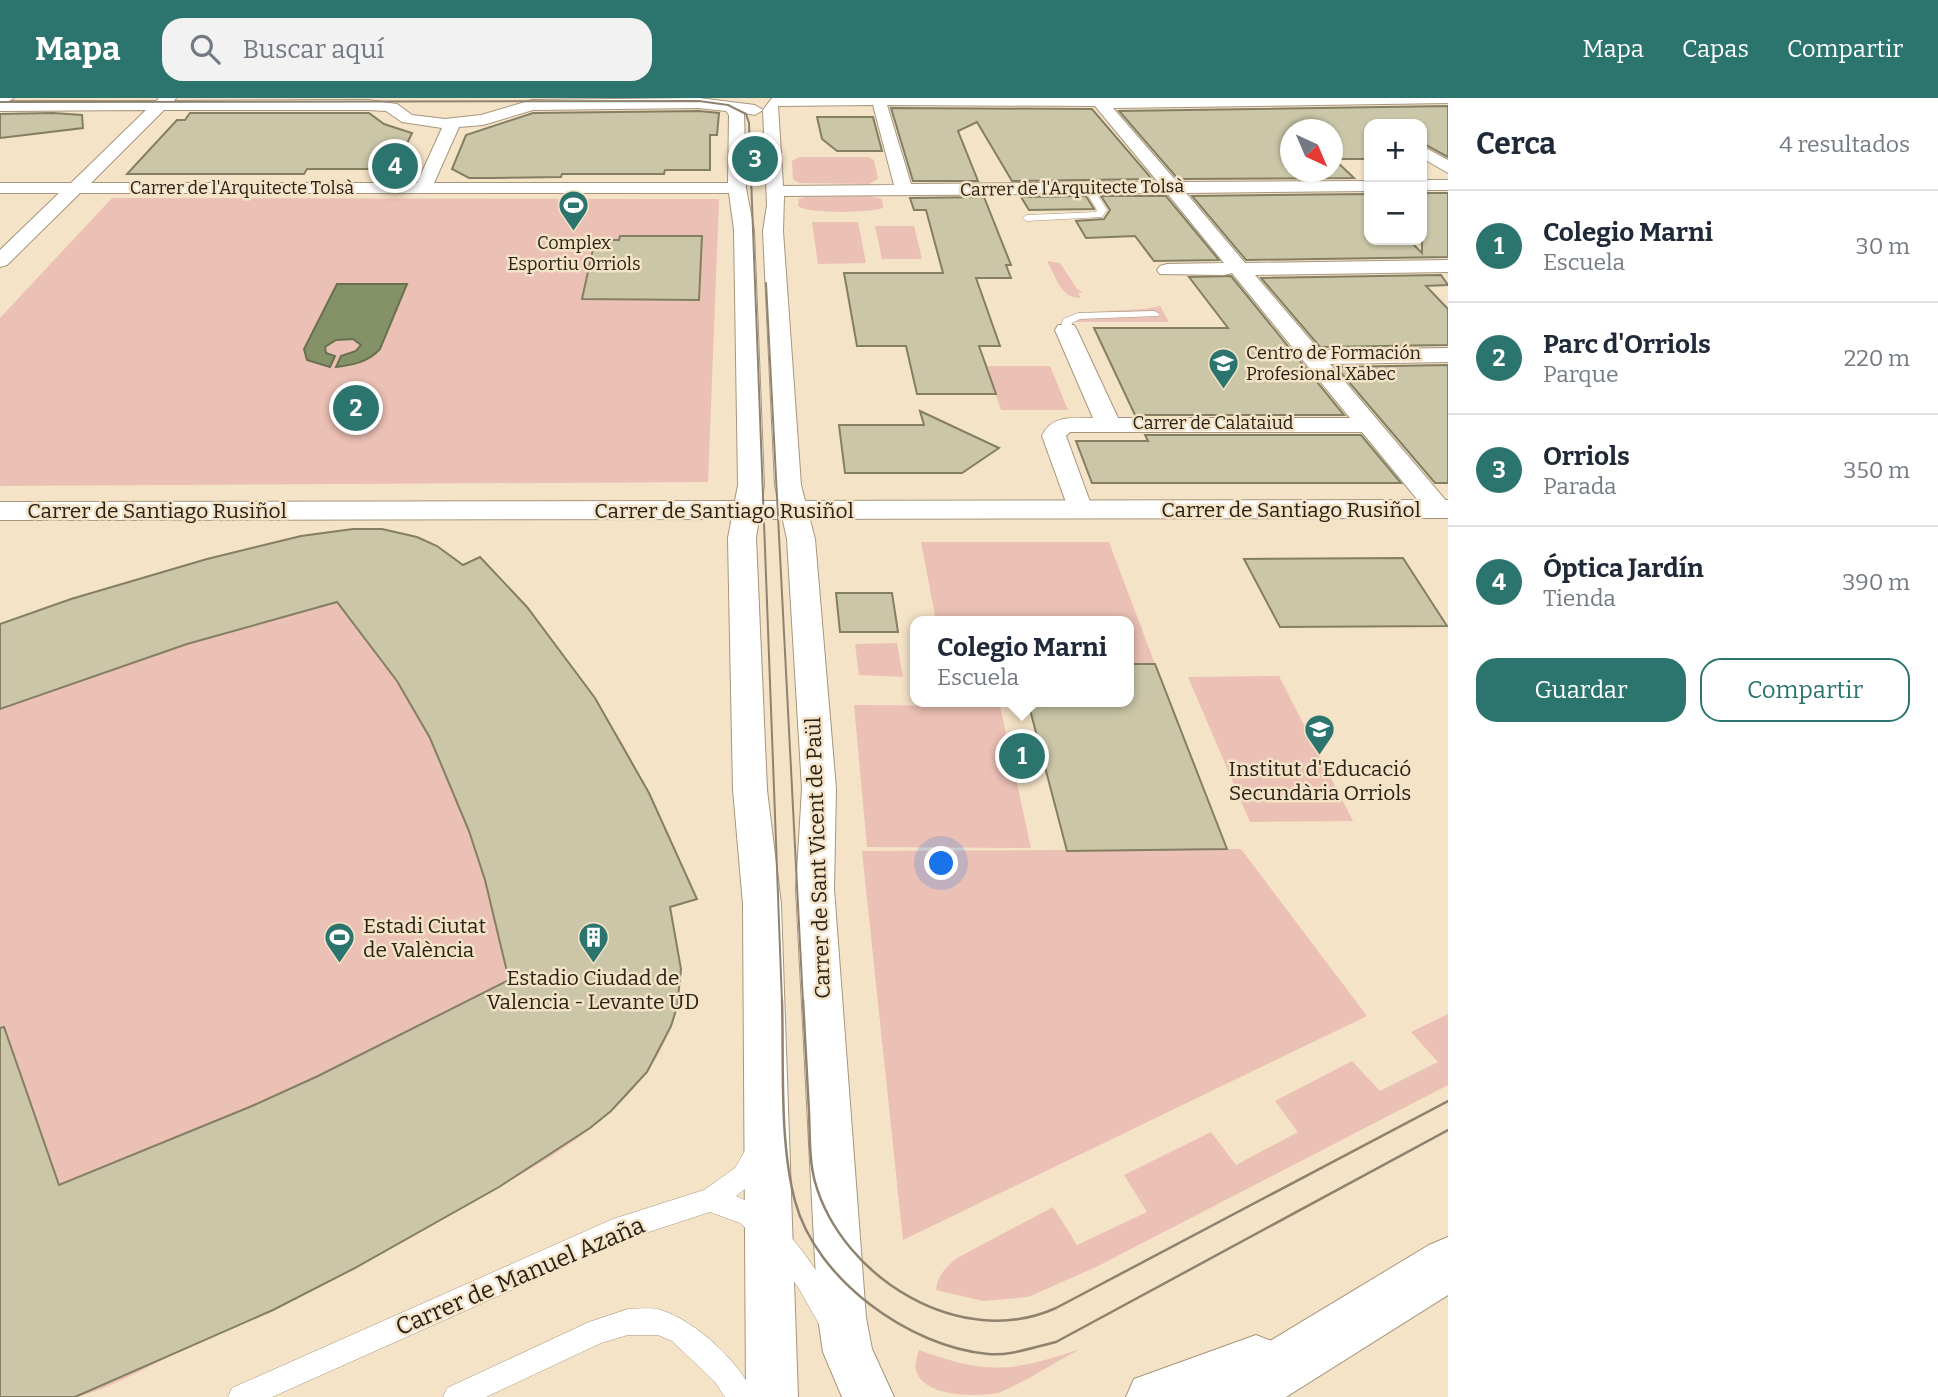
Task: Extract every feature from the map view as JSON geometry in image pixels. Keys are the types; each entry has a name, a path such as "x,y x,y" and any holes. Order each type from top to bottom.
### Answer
{"street":[{"path":"0,103 5,98"},
{"path":"0,103 393,103 408,119 448,124 483,121 520,103 729,104 754,110 775,102 1448,98"},
{"path":"1342,99 1364,114"},
{"path":"1098,100 1172,187 1233,269 1314,357 1443,509"},
{"path":"0,261 164,102"},
{"name":"Carrer de Sant Vicent de Paül","path":"775,102 773,230 787,472 801,539 821,812 815,889 842,1318 848,1352 868,1397"},
{"path":"729,104 737,115 737,188 744,230 751,485 742,538 750,790 761,867 772,1397"},
{"path":"880,106 902,184"},
{"path":"423,188 448,124"},
{"path":"1427,154 1448,168"},
{"path":"1427,185 1448,185"},
{"name":"Carrer de l'Arquitecte Tolsà","path":"775,191 1364,186"},
{"name":"Carrer de l'Arquitecte Tolsà","path":"0,188 737,188"},
{"path":"1167,271 1448,267"},
{"path":"1066,330 1108,423"},
{"path":"1314,357 1448,355"},
{"name":"Carrer de Calataiud","path":"1080,510 1054,436 1057,429 1081,423 1369,425"},
{"name":"Carrer de Santiago Rusiñol","path":"0,511 1443,509"},
{"path":"1233,1397 1331,1334 1448,1265"},
{"path":"1152,1397 1331,1334"}],"lane":[{"path":"1027,218 1099,215 1102,210 1089,188"},
{"path":"1066,330 1067,321 1078,316 1154,314"},
{"name":"Carrer de Manuel Azaña","path":"241,1397 622,1228 710,1200 743,1176 754,1158 766,1122"},
{"path":"710,1200 731,1203 768,1227 805,1276 848,1352"},
{"path":"456,1397 598,1331 628,1322 658,1322 681,1332 724,1373 742,1397"}],"shaded area":[{"path":"800,157 868,157 874,160 878,179 869,184 799,183 793,179 792,161"},
{"path":"870,196 882,199 883,208 839,212 798,206 799,199 805,197"},
{"path":"112,198 719,199 708,482 0,486 0,318"},
{"path":"812,222 858,222 866,263 818,264"},
{"path":"875,226 914,226 922,259 882,259"},
{"path":"1047,261 1060,263 1077,289 1083,292 1078,293 1081,298 1064,291"},
{"path":"337,284 407,284 380,349 360,362 336,367 341,356 356,351 361,345 353,339 336,340 325,347 326,353 335,356 330,367 307,360 304,349"},
{"path":"1160,306 1169,322 1074,322 1084,318 1155,317 1152,311 1084,312"},
{"path":"986,366 1050,366 1068,410 1001,410"},
{"name":"Estadi Ciutat de València","path":"353,529 390,531 428,542 527,607 595,698 649,793 697,899 668,908 680,970 679,991 669,1031 649,1069 631,1092 587,1132 536,1165 389,1248 284,1303 97,1391 74,1397 0,1397 0,624 240,550 285,539"},
{"path":"921,542 1109,542 1155,664 1134,664 1134,616 935,616"},
{"path":"897,643 903,677 859,675 855,644"},
{"path":"1279,676 1353,821 1250,822 1188,677"},
{"path":"854,705 1000,707 1031,848 867,847"},
{"path":"1241,849 1367,1016 903,1240 862,851"},
{"path":"1448,1014 1448,1085 1096,1267 1028,1297 983,1301 936,1290 943,1272 957,1258 1053,1207 1077,1245 1147,1212 1124,1175 1211,1132 1236,1165 1298,1132 1275,1101 1352,1061 1380,1091 1438,1062 1411,1032"},
{"path":"1080,1349 998,1393 963,1395 939,1390 921,1380 915,1369 919,1350 963,1364 1000,1368 1036,1362"}],"building":[{"path":"1448,106 1448,157 1427,146 1427,119 1364,119 1364,159 1343,159 1343,119 1280,119 1280,178 1178,179 1119,111"},
{"path":"891,108 1092,109 1152,179 1012,181 977,122 958,131 978,181 913,181"},
{"path":"190,113 369,113 384,124 412,133 395,169 307,169 304,174 127,174 177,120 185,120"},
{"path":"533,113 719,113 717,135 710,135 710,170 665,170 664,174 469,178 452,169 466,135"},
{"path":"0,114 82,115 83,128 0,138"},
{"path":"817,117 873,117 882,151 837,151 822,139"},
{"path":"1343,168 1354,178 1343,178"},
{"path":"1427,193 1448,193 1448,257 1246,260 1192,196 1364,194 1364,245 1414,245 1422,253 1422,245 1427,245"},
{"path":"1086,196 1094,209 1029,210 1021,197"},
{"path":"1101,196 1166,196 1219,260 1154,261 1135,236 1086,238 1076,221 1104,219 1110,210"},
{"path":"984,197 1011,265 1006,265 1011,278 976,278 1000,346 979,346 996,394 917,394 906,346 857,346 844,273 943,273 926,210 914,210 910,198"},
{"path":"620,236 702,236 699,300 582,299 595,240 619,240"},
{"path":"1441,275 1448,285 1426,286 1448,309 1448,345 1320,347 1261,278"},
{"path":"1231,276 1344,415 1135,415 1094,328 1228,328 1189,277"},
{"path":"1448,365 1448,483 1435,483 1336,367"},
{"path":"920,411 999,448 962,473 845,473 839,425 924,425"},
{"path":"1145,435 1361,435 1401,483 1092,483 1076,441 1148,441"},
{"name":"Estadio Ciudad de Valencia - Levante UD","path":"353,529 382,529 417,537 437,546 463,565 480,557 527,607 595,698 649,793 697,899 670,907 681,969 677,1007 671,1026 647,1072 611,1111 590,1128 499,1187 353,1269 273,1310 75,1397 0,1397 0,1028 4,1027 59,1185 318,1076 509,980 485,880 469,831 430,738 397,681 337,602 187,644 0,709 0,624 71,599 207,559 301,536"},
{"path":"1403,558 1447,626 1280,627 1244,559"},
{"path":"836,593 892,593 898,632 840,632"},
{"path":"1134,664 1155,664 1227,849 1067,851 1029,707 1134,707"}],"tram line":[{"path":"0,102 699,101 728,105 746,114 749,123 782,1002"},
{"path":"766,283 803,1002"},
{"path":"782,1000 786,1153 795,1201 806,1230 823,1257 845,1282 870,1304 898,1323 958,1349 997,1354 1056,1342 1448,1130"},
{"path":"803,1000 812,1165 815,1182 829,1217 851,1248 878,1275 910,1297 945,1312 982,1320 1019,1319 1056,1308 1448,1101"}],"place":[{"name":"Orriols","path":"755,159"},
{"name":"Óptica Jardín","path":"395,166"},
{"name":"Complex Esportiu Orriols","path":"574,232"},
{"name":"Centro de Formación Profesional Xabec","path":"1223,390"},
{"name":"Parc d'Orriols","path":"356,408"},
{"name":"Colegio Marni","path":"1022,756"},
{"name":"Institut d'Educació Secundària Orriols","path":"1320,756"},
{"name":"Estadi Ciutat de València","path":"340,965"},
{"name":"Estadio Ciudad de Valencia - Levante UD","path":"593,965"}]}
